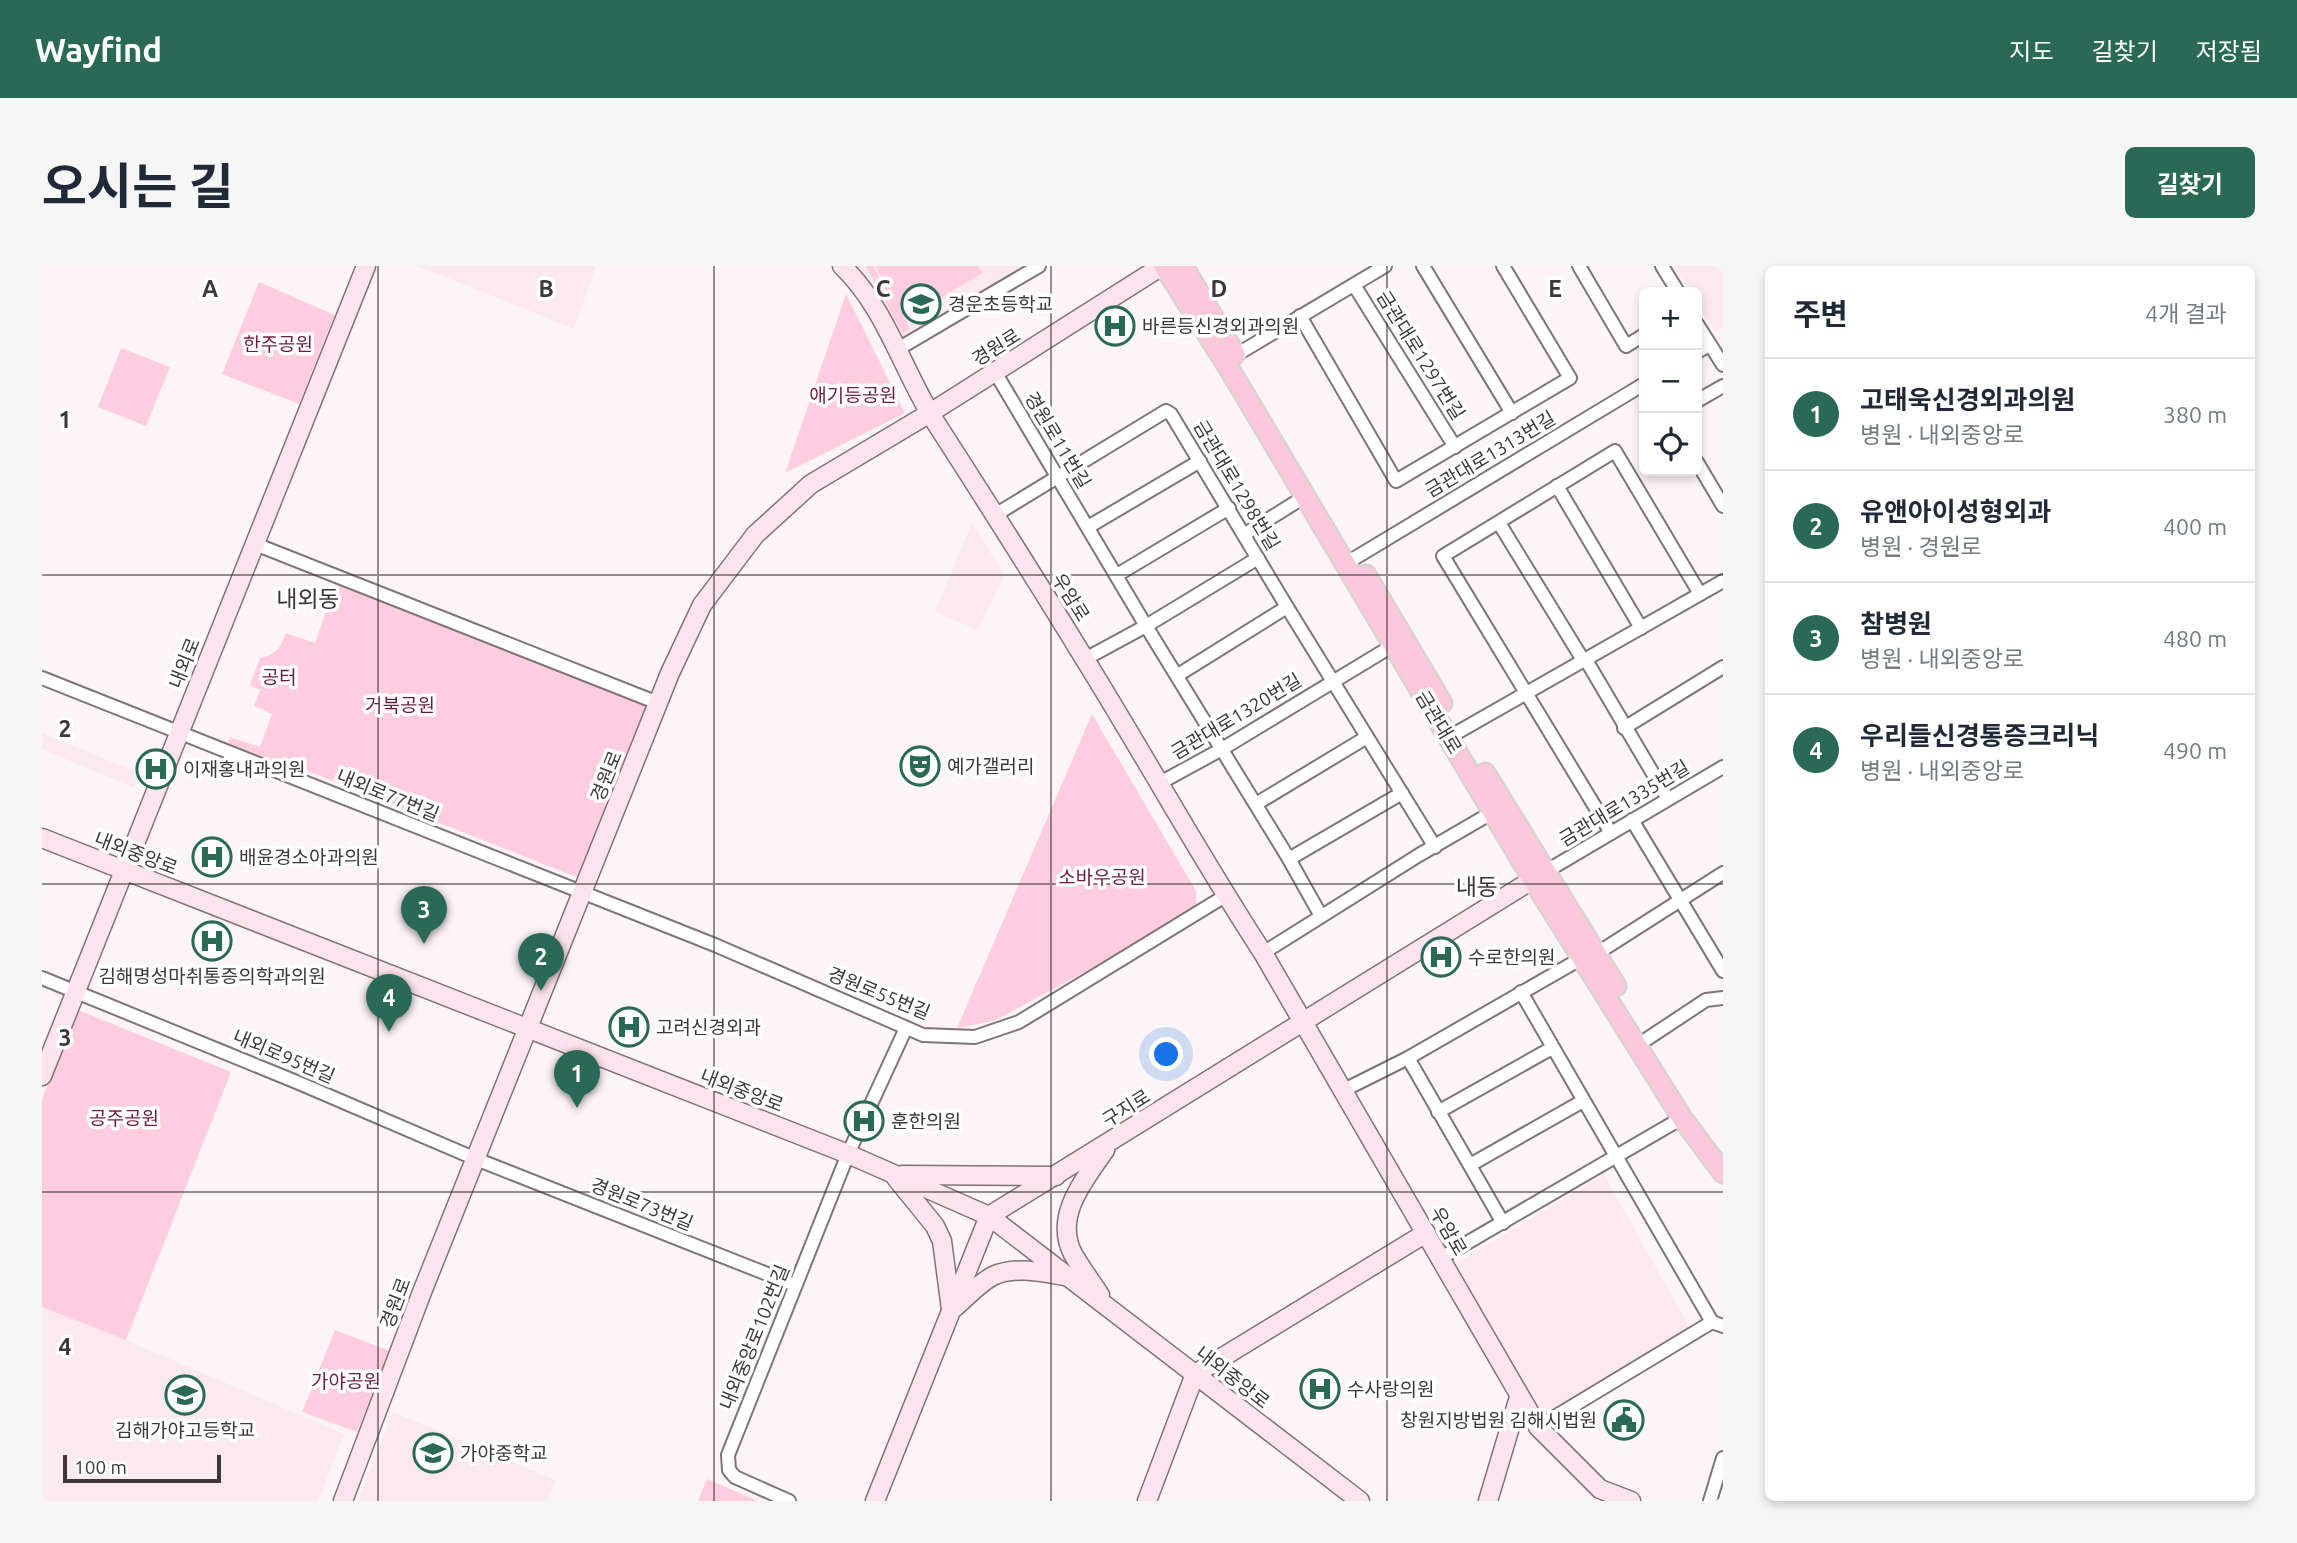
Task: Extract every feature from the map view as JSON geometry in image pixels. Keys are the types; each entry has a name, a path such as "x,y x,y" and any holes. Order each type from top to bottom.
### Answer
{"main road":[{"name":"금관대로","path":"1163,266 1230,370 1493,813 1539,876"},
{"name":"금관대로","path":"1183,266 1403,635 1539,876 1589,956 1682,1118 1723,1173"},
{"name":"금관대로","path":"1589,956 1723,1151"}],"street":[{"name":"내외로","path":"42,1076 366,266"},
{"name":"우암로","path":"842,266 860,283 898,349 930,413 1085,659 1225,896 1262,953 1538,1427 1600,1489 1631,1501"},
{"path":"898,349 1039,266"},
{"name":"경원로","path":"342,1501 422,1292 658,703 702,605 755,534 811,484 930,413 1163,266"},
{"name":"금관대로1297번길","path":"1236,355 1385,266"},
{"path":"1423,266 1512,413"},
{"name":"금관대로1313번길","path":"1300,316 1396,481 1570,378 1503,266"},
{"path":"1579,266 1626,346 1639,338"},
{"path":"1662,266 1675,287"},
{"name":"금관대로1297번길","path":"1354,285 1455,447"},
{"path":"1702,333 1723,365"},
{"path":"1700,350 1709,345"},
{"name":"경원로11번길","path":"995,372 1321,916"},
{"path":"1702,398 1723,386"},
{"name":"금관대로1313번길","path":"1355,558 1639,387"},
{"name":"금관대로1298번길","path":"995,515 1166,411 1171,414 1334,681"},
{"path":"1611,833 1443,556 1615,451 1700,594"},
{"path":"1088,527 1200,461"},
{"path":"1702,470 1723,506"},
{"path":"1558,486 1641,628"},
{"path":"1245,534 1304,497"},
{"path":"1117,575 1229,508"},
{"path":"1499,523 1668,799"},
{"path":"255,544 658,703"},
{"path":"1085,659 1146,626 1258,558"},
{"path":"1458,732 1723,581"},
{"path":"1178,675 1287,607"},
{"name":"금관대로1320번길","path":"1158,784 1222,749 1392,646"},
{"path":"1624,729 1723,667"},
{"name":"내외로77번길","path":"42,678 583,893"},
{"path":"1334,681 1435,847"},
{"path":"1256,804 1367,737"},
{"name":"금관대로1335번길","path":"1539,876 1723,767"},
{"path":"1289,859 1402,793"},
{"path":"1262,953 1493,813"},
{"path":"1632,820 1723,971"},
{"name":"내외중앙로","path":"42,838 848,1154 989,1216 1360,1501"},
{"path":"1343,1090 1408,1058 1589,956 1723,873"},
{"name":"구지로","path":"989,1216 1539,876"},
{"name":"경원로55번길","path":"583,893 715,945 923,1035 975,1037 1019,1022 1225,896"},
{"name":"내외로95번길","path":"42,978 299,1083 475,1159"},
{"path":"1521,992 1616,1158 1717,1324 1538,1427"},
{"path":"1647,1039 1706,1000 1723,998"},
{"name":"내외중앙로102번길","path":"789,1501 734,1477 729,1470 728,1454 848,1154 906,1027"},
{"path":"1438,1112 1552,1048"},
{"path":"1408,1058 1503,1223"},
{"path":"1470,1165 1583,1101"},
{"path":"1441,1258 1682,1118"},
{"path":"1107,1307 1072,1252 1068,1225 1073,1198 1109,1144"},
{"name":"경원로73번길","path":"475,1159 795,1285"},
{"path":"894,1175 1056,1175"},
{"path":"894,1175 935,1226 942,1241 951,1310"},
{"path":"875,1501 989,1216"},
{"path":"1147,1501 1195,1374 1426,1233"},
{"path":"951,1310 991,1276 1027,1271 1067,1276"},
{"path":"1488,1501 1519,1397"},
{"path":"1710,1501 1723,1458"}],"shaded area":[{"path":"418,266 596,266 574,329"},
{"name":"경운초등학교","path":"852,266 1032,266 901,341"},
{"path":"1673,266 1723,266 1723,326 1716,332 1702,310 1702,287 1687,287"},
{"path":"972,523 1004,575 978,630 935,612"},
{"path":"42,733 139,773 134,788 42,749"},
{"path":"1604,1175 1695,1337 1541,1416 1449,1268"},
{"name":"김해가야고등학교","path":"42,1307 126,1340 344,1434 318,1501 42,1501"},
{"name":"가야중학교","path":"393,1412 555,1480 547,1501 358,1501"}],"green space":[{"path":"866,266 873,266 881,281 883,280 875,266 978,266 982,273 906,319 903,314 910,329 903,334"},
{"name":"한주공원","path":"259,282 335,315 299,404 222,374"},
{"name":"애기등공원","path":"846,294 905,413 785,473"},
{"path":"121,348 170,367 146,426 98,407"},
{"name":"거북공원","path":"338,577 649,707 579,878 277,759 275,762 228,743 230,737 260,747 272,714 254,706 260,690 250,685 260,658 277,650 286,633 315,643"},
{"name":"소바우공원","path":"1092,714 1196,891 1196,912 994,1021 957,1028"},
{"name":"공주공원","path":"78,1010 231,1072 126,1340 42,1307 42,1099"},
{"name":"가야공원","path":"335,1330 390,1351 357,1432 302,1412"},
{"path":"707,1479 758,1501 698,1501"}],"place":[{"name":"경운초등학교","path":"921,304"},
{"name":"바른등신경외과의원","path":"1115,326"},
{"name":"예가갤러리","path":"920,766"},
{"name":"이재홍내과의원","path":"156,769"},
{"name":"배윤경소아과의원","path":"212,857"},
{"name":"김해명성마취통증의학과의원","path":"212,941"},
{"name":"참병원","path":"424,944"},
{"name":"수로한의원","path":"1441,957"},
{"name":"유앤아이성형외과","path":"541,991"},
{"name":"고려신경외과","path":"629,1027"},
{"name":"우리들신경통증크리닉","path":"389,1032"},
{"name":"고태욱신경외과의원","path":"577,1108"},
{"name":"훈한의원","path":"864,1121"},
{"name":"수사랑의원","path":"1320,1389"},
{"name":"김해가야고등학교","path":"185,1395"},
{"name":"창원지방법원 김해시법원","path":"1624,1420"},
{"name":"가야중학교","path":"433,1453"}],"district":[{"name":"내외동","path":"308,598"},
{"name":"내동","path":"1477,886"}],"park label":[{"name":"공터","path":"279,677"}]}
